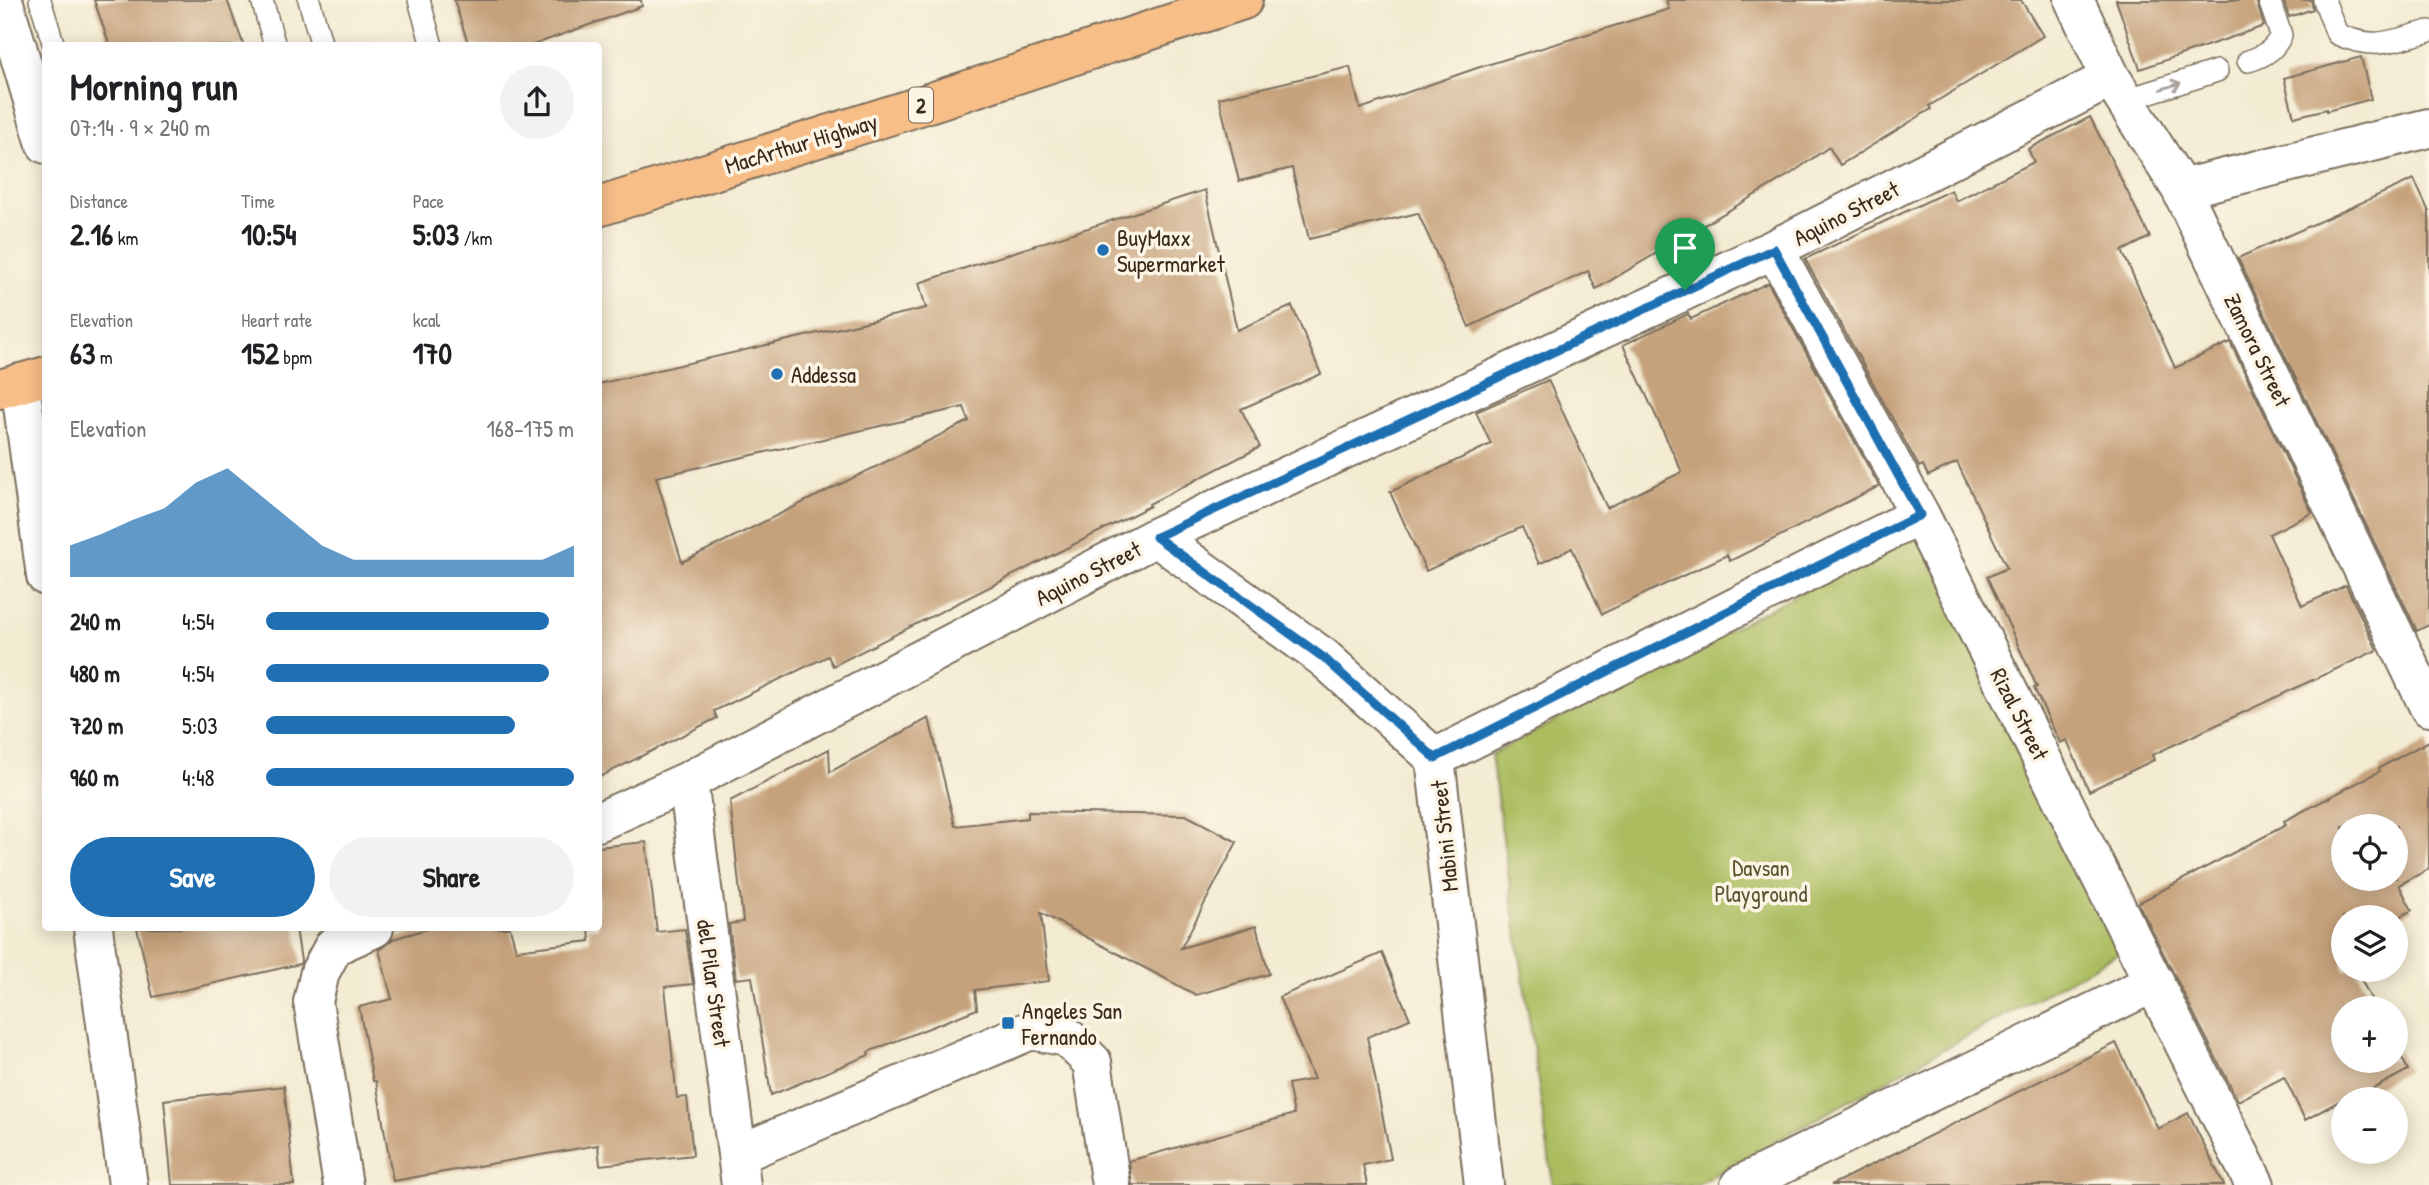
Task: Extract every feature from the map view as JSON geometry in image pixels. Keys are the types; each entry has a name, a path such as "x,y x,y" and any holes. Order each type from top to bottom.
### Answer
{"highway":[{"name":"MacArthur Highway","path":"602,206 917,107 1243,0"}],"street":[{"path":"3,0 42,131"},
{"name":"Zamora Street","path":"2074,0 2118,89 2181,189 2429,708"},
{"name":"Aquino Street","path":"602,820 688,780 1156,537 2118,89"},
{"path":"2181,189 2429,128"},
{"name":"Rizal Street","path":"1774,249 1920,515 2256,1185"},
{"path":"14,383 42,552"},
{"path":"1435,758 1920,515"},
{"name":"Mabini Street","path":"1156,537 1324,658 1435,758 1484,1185"},
{"name":"del Pilar Street","path":"688,780 739,1170"},
{"path":"93,931 128,1185"},
{"path":"343,1185 313,1002 320,972 334,946 367,931"},
{"path":"1741,1185 2155,982"},
{"path":"739,1170 1031,1030 1067,1037 1092,1062 1111,1185"}],"lane":[{"path":"40,0 53,42"},
{"path":"262,0 274,42"},
{"path":"309,0 321,42"},
{"path":"419,0 431,42"},
{"path":"2248,61 2259,58 2276,46 2281,35 2269,0"},
{"path":"2324,0 2337,34 2355,42 2370,45 2429,31"},
{"path":"2118,89 2217,71"}],"green space":[{"name":"Davsan Playground","path":"1927,526 2135,944 1696,1185 1553,1185 1491,755"}],"building":[{"path":"94,0 227,0 243,42 109,42"},
{"path":"454,0 641,0 642,6 541,42 468,42"},
{"path":"1666,0 2021,0 2043,36 1840,165 1829,147 1792,173 1596,289 1588,271 1469,327 1418,213 1309,239 1292,168 1239,181 1219,98 1350,67 1360,109 1477,68 1669,9"},
{"path":"2116,0 2256,0 2264,26 2140,69"},
{"path":"2283,0 2311,0 2313,9 2289,17"},
{"path":"2361,57 2371,99 2294,117 2284,78"},
{"path":"2090,117 2150,237 2122,251 2175,368 2230,342 2312,513 2269,534 2302,606 2346,585 2377,650 2152,755 2154,760 2089,791 2067,740 2060,743 1987,577 2007,568 1957,462 1928,476 1923,465 1919,467 1805,259 1951,190 1956,201 2034,162 2028,149"},
{"path":"2414,179 2429,212 2429,625 2417,631 2238,258"},
{"path":"1205,190 1237,330 1292,306 1321,374 1241,409 1260,447 1149,504 1150,506 833,666 828,656 714,711 717,718 602,776 602,383 926,308 919,283","holes":["964,407 969,421 682,562 656,477"]},
{"path":"1768,283 1879,486 1730,561 1727,555 1602,614 1572,548 1539,564 1522,527 1426,571 1390,492 1491,444 1476,412 1548,380 1607,508 1682,472 1623,345 1688,314 1691,319"},
{"path":"929,718 955,826 1028,818 1028,812 1186,815 1237,842 1181,948 1256,926 1269,974 1196,995 1041,913 1049,981 975,990 977,1009 868,1052 869,1055 771,1095 752,977 736,979 729,924 743,922 730,801 829,749 830,772"},
{"path":"2429,741 2429,869 2408,880 2408,814 2331,814 2331,891 2402,891 2412,910 2408,912 2408,905 2331,905 2331,982 2362,982 2370,996 2331,996 2331,1073 2402,1073 2376,1087 2331,1087 2331,1106 2305,1120 2284,1077 2238,1101 2138,903 2286,825 2284,821 2380,771 2379,768"},
{"path":"646,842 657,932 685,929 693,984 665,987 677,1098 687,1097 693,1155 600,1165 598,1145 393,1181 376,1081 373,1081 359,1007 392,999 379,950 393,939 420,931 511,931 516,950 590,941 589,931 602,931 602,847"},
{"path":"138,931 296,931 300,964 153,997"},
{"path":"1382,953 1410,1019 1367,1037 1391,1159 1363,1165 1367,1185 1132,1185 1129,1161 1294,1114 1288,1084 1314,1079 1279,997"},
{"path":"2116,1043 2158,1129 2188,1113 2224,1185 1831,1185"},
{"path":"284,1086 294,1185 172,1185 164,1100"}],"place":[{"name":"BuyMaxx Supermarket","path":"1103,250"},
{"name":"Addessa","path":"777,374"},
{"name":"Angeles San Fernando","path":"1008,1023"}],"route":[{"path":"1774,249 1920,515 1435,758 1324,658 1156,537 1421,414 1685,290 1774,249"}]}
